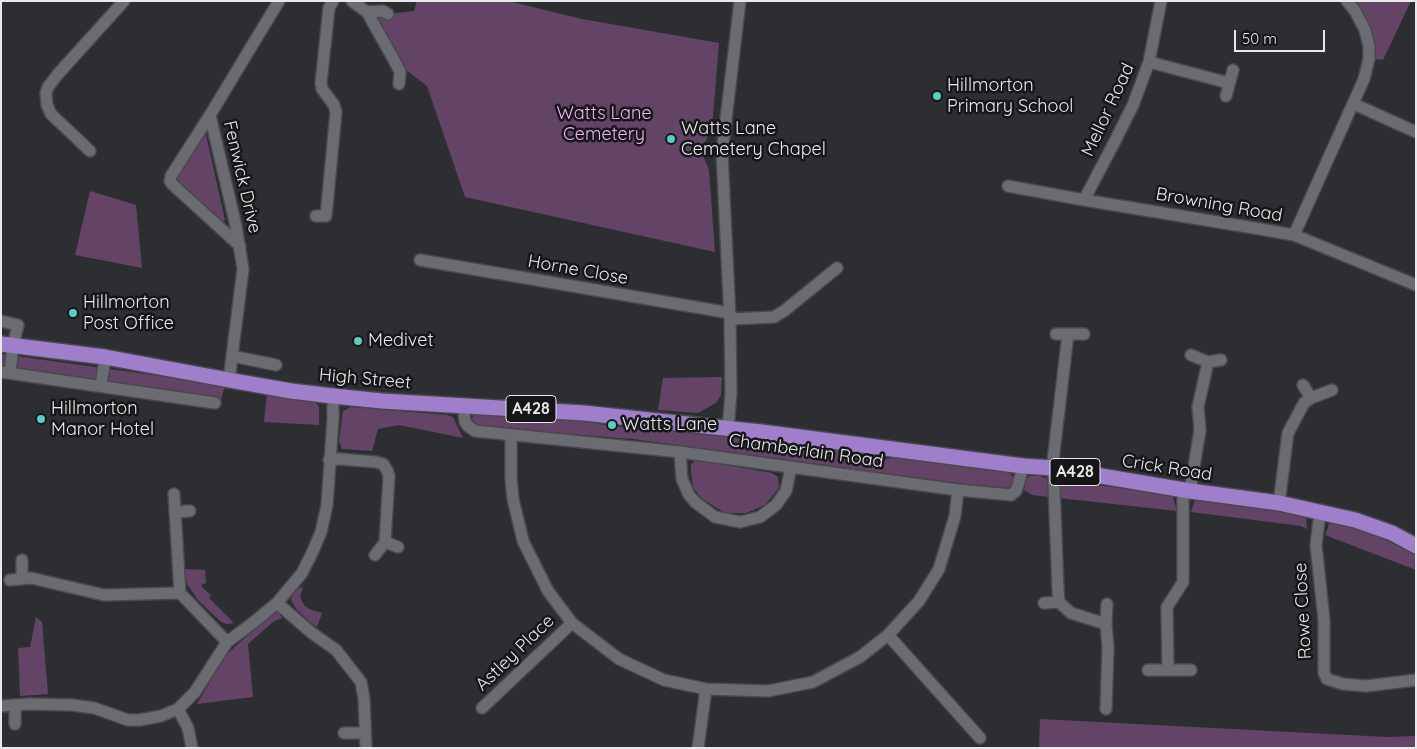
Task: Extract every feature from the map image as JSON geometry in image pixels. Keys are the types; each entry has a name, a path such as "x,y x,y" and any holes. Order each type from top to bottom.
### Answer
{"highway":[{"name":"High Street","path":"7,344 105,357 291,391 333,396 382,401 584,412 728,429"},
{"name":"Crick Road","path":"728,429 1022,466 1054,468 1187,491 1279,503 1355,520 1392,533 1416,546"}],"street":[{"path":"90,151 51,114 47,105 46,93 48,87 58,74 124,1"},
{"name":"Fenwick Drive","path":"240,246 170,181 171,176 279,1"},
{"path":"316,216 326,216 336,112 334,105 322,89 321,83 329,8 333,1"},
{"path":"352,1 367,12 394,60 400,72 398,84"},
{"path":"728,429 731,393 730,316 722,154 740,1"},
{"name":"Mellor Road","path":"1084,200 1133,105 1149,62 1161,1"},
{"path":"1294,235 1354,104 1364,79 1369,59 1369,46 1365,30 1347,1"},
{"path":"367,12 383,11 388,14"},
{"path":"1149,62 1229,83"},
{"path":"1226,96 1233,70"},
{"path":"1354,104 1416,132"},
{"name":"Fenwick Drive","path":"210,115 240,246 243,269 229,380"},
{"name":"Browning Road","path":"1008,186 1294,235 1416,285"},
{"name":"Horne Close","path":"420,260 730,316 774,316 784,311 837,268"},
{"path":"1,321 18,325 7,344 6,373 102,386 175,391 215,402"},
{"path":"1084,334 1062,334 1054,468 1059,602 1071,613 1106,624"},
{"path":"1191,355 1208,362 1220,360"},
{"path":"232,356 276,365"},
{"path":"102,386 105,357"},
{"path":"1168,670 1167,607 1183,582 1187,491 1200,430 1198,407 1208,362"},
{"path":"1302,385 1311,398"},
{"path":"1279,503 1288,433 1304,403 1311,398 1332,390"},
{"path":"1,706 30,704 72,705 94,708 128,720 161,716 178,709 195,692 227,642 277,603 302,573 321,532 327,505 333,396"},
{"name":"Chamberlain Road","path":"463,405 465,422 475,432 680,452 958,490 1010,495 1016,491 1022,466"},
{"path":"511,435 513,499 523,541 548,591 572,623 619,659 664,680 706,690 768,691 813,682 860,658 888,635 919,601 939,569 955,516 958,490"},
{"path":"680,452 682,478 689,495 715,518 740,522 760,517 776,505 786,490 791,467"},
{"path":"329,460 376,462 383,464 389,476 385,542 375,555"},
{"path":"174,494 180,594 227,642"},
{"path":"176,512 190,510"},
{"name":"Rowe Close","path":"1320,512 1316,544 1324,620 1324,673 1327,679 1343,684 1366,686 1416,680"},
{"path":"385,542 398,547"},
{"path":"22,560 22,579"},
{"path":"10,580 31,578 104,595 180,594"},
{"path":"1044,604 1059,602"},
{"path":"277,603 312,633 336,650 361,682 364,699 366,748"},
{"path":"1106,604 1108,648 1106,709"},
{"name":"Astley Place","path":"482,708 572,623"},
{"path":"888,635 980,738"},
{"path":"1148,670 1191,670"},
{"path":"698,748 706,690"},
{"path":"15,705 15,724"},
{"path":"178,709 188,728 192,748"},
{"path":"344,733 365,733"}],"green space":[{"name":"Watts Lane Cemetery","path":"417,1 508,1 582,19 719,43 712,129 703,146 702,153 709,170 715,252 465,197 427,86 406,70 376,19 388,14 414,11"},
{"path":"1355,1 1411,1 1383,60 1375,59 1367,23"},
{"path":"205,130 225,220 223,222 182,186 178,180 178,174"},
{"path":"90,191 136,205 142,268 75,255"},
{"path":"1,354 225,385 221,400 50,375 1,370"},
{"path":"722,377 721,395 716,403 698,413 658,410 663,378"},
{"path":"267,393 311,400 319,406 319,425 264,422"},
{"path":"351,407 447,415 453,417 463,438 399,425 378,429 372,451 342,449 339,441 343,411"},
{"path":"476,413 587,419 599,424 638,429 650,426 835,449 841,454 883,460 896,457 1009,472 1014,478 1011,487 1001,489 633,439 476,427 472,420 473,415"},
{"path":"696,460 772,473 778,477 779,488 765,505 746,513 725,513 701,498 693,487 691,464"},
{"path":"1030,476 1040,476 1047,479 1049,497 1032,495 1024,490 1027,478"},
{"path":"1059,480 1164,494 1173,497 1177,511 1059,498"},
{"path":"1198,500 1302,515 1306,518 1307,529 1301,526 1191,512 1194,502"},
{"path":"1330,522 1358,526 1416,555 1416,570 1325,535"},
{"path":"185,569 205,570 206,583 201,586 211,595 209,598 234,623 227,624 221,622 198,600 187,584"},
{"path":"303,587 300,597 304,605 309,609 322,613 317,627 297,610 291,600 293,593"},
{"path":"278,612 282,618 273,622 248,644 253,697 197,704 225,656 271,614"},
{"path":"36,617 42,622 48,694 20,696 18,648 30,647"},
{"path":"1040,719 1387,737 1416,736 1416,748 1039,748"}],"place":[{"name":"Hillmorton Primary School","path":"937,96"},
{"name":"Watts Lane Cemetery Chapel","path":"671,139"},
{"name":"Hillmorton Post Office","path":"73,313"},
{"name":"Medivet","path":"358,341"},
{"name":"Hillmorton Manor Hotel","path":"41,419"},
{"name":"Watts Lane","path":"612,425"}]}
